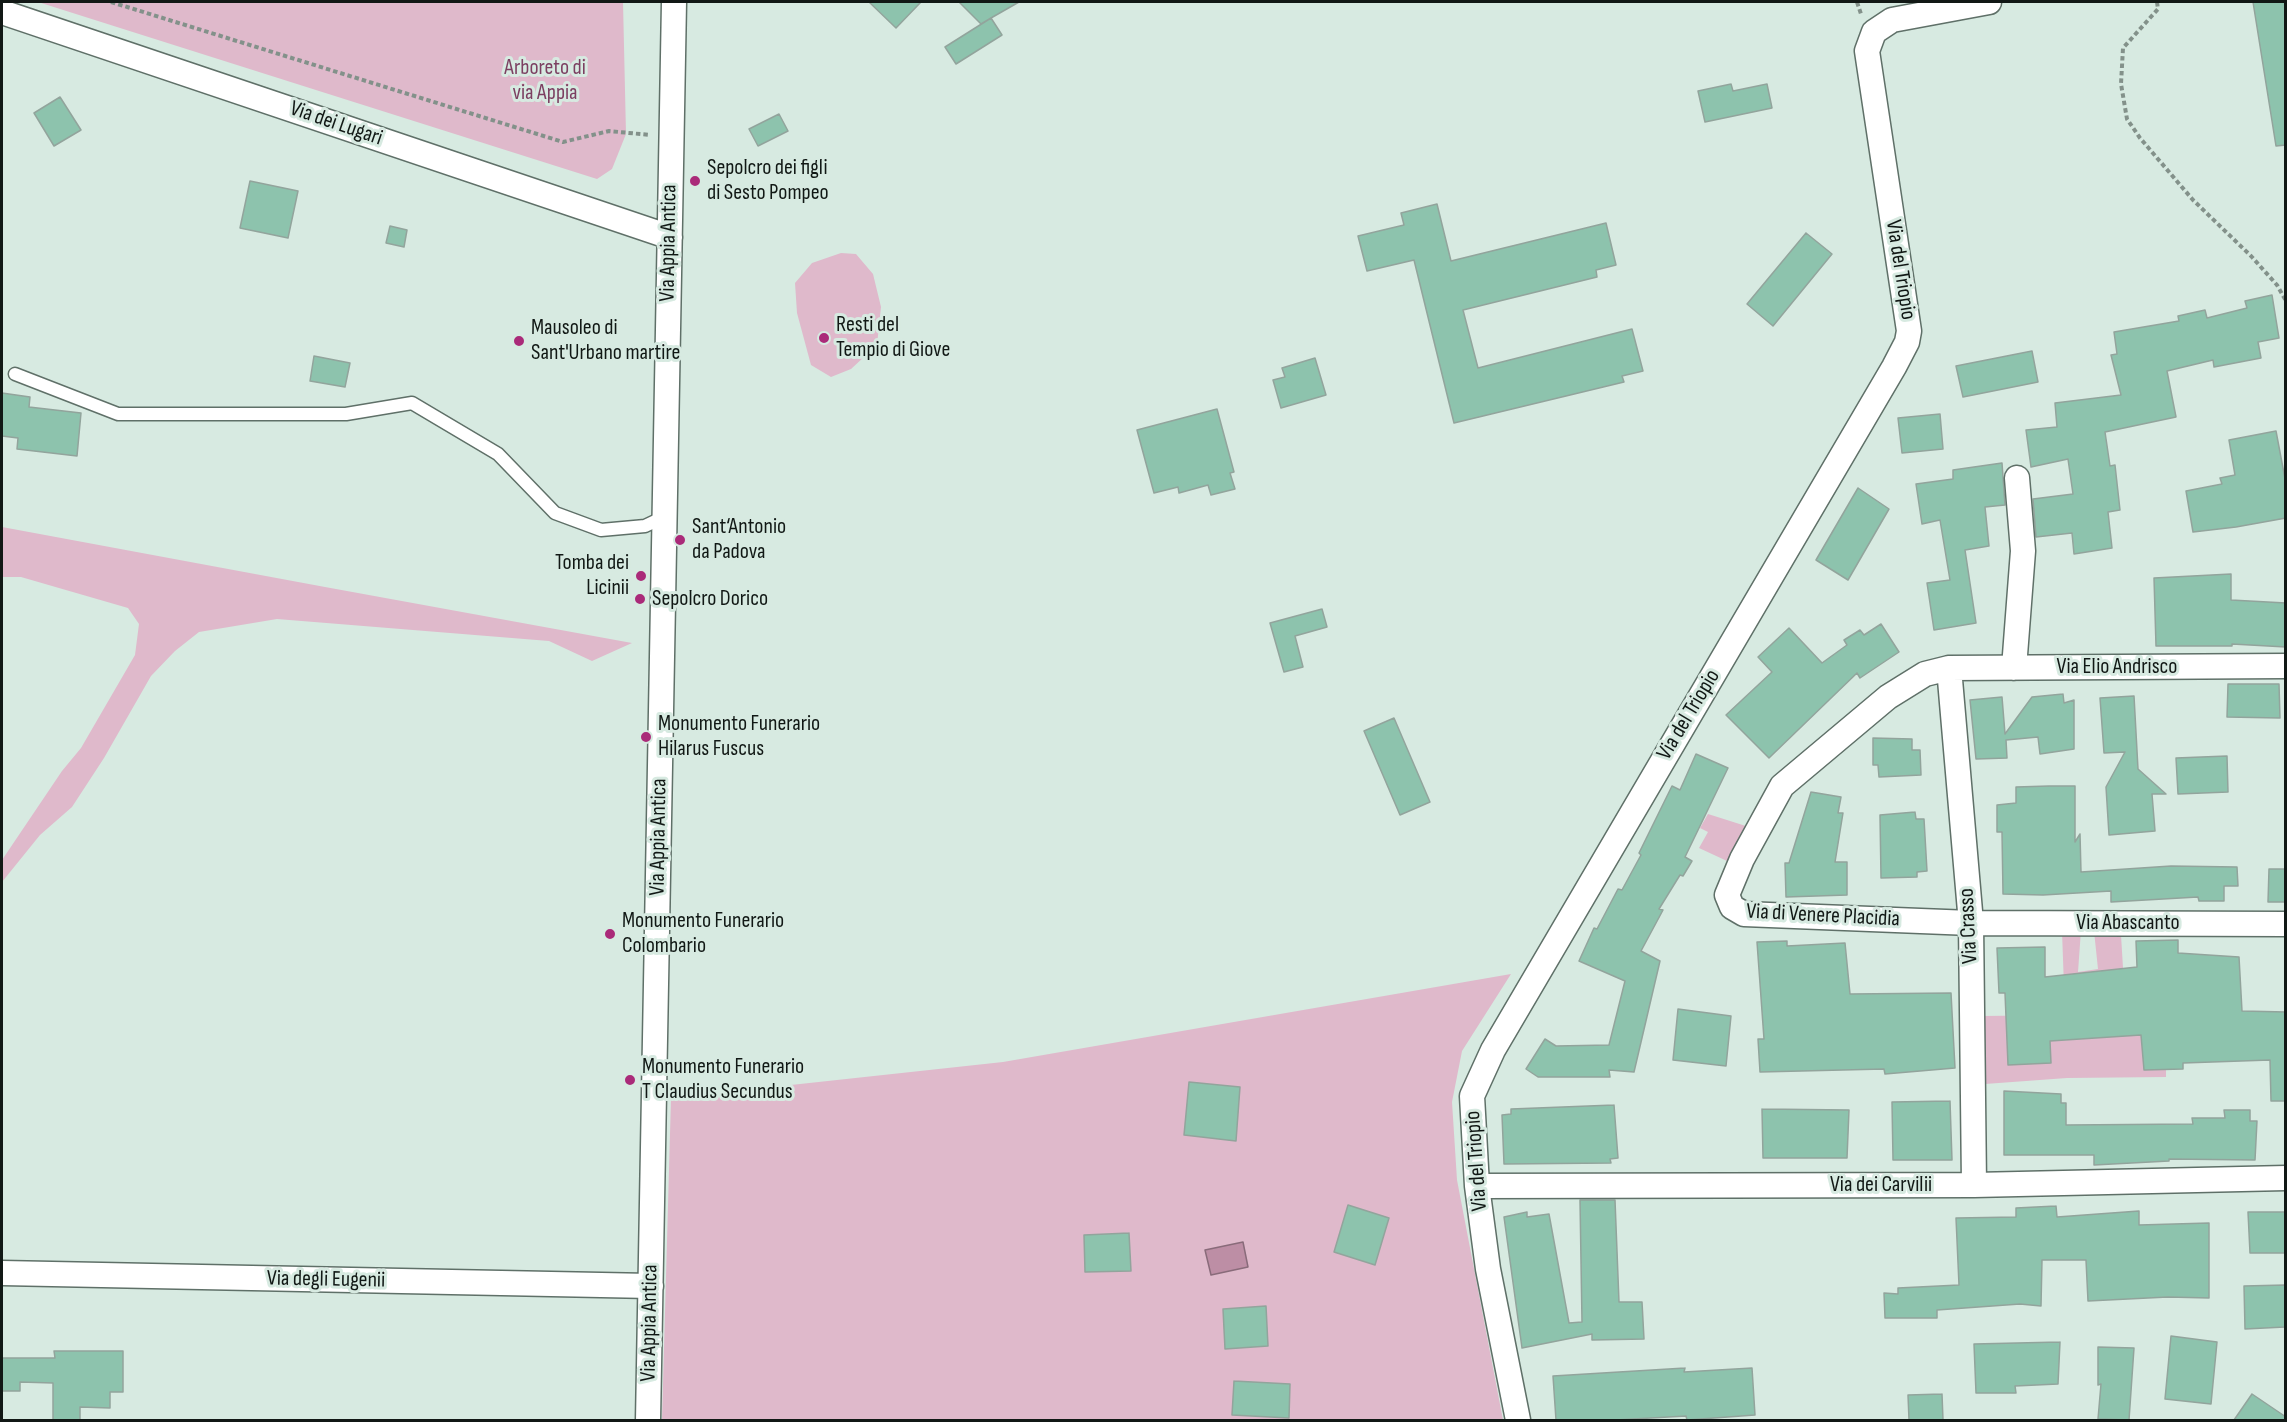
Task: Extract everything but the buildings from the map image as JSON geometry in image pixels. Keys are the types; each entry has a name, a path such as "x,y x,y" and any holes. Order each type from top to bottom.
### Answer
{"street":[{"name":"Via Appia Antica","path":"648,1420 674,2"},
{"name":"Via del Triopio","path":"1518,1420 1488,1269 1477,1186 1472,1096 1493,1050 1907,342 1909,331 1867,51 1874,32 1892,20 1989,2"},
{"name":"Via dei Lugari","path":"2,12 670,237"},
{"path":"2014,668 2024,551 2017,478"},
{"name":"Via Elio Andrisco","path":"1949,668 2286,666"},
{"name":"Via Crasso","path":"1949,668 1971,922 1974,1185"},
{"name":"Via di Venere Placidia","path":"1949,668 1925,674 1888,697 1782,786 1742,859 1727,895 1731,907 1744,915 1971,922"},
{"name":"Via Abascanto","path":"1971,922 2286,924"},
{"name":"Via dei Carvilii","path":"1477,1186 1974,1185 2286,1178"},
{"name":"Via degli Eugenii","path":"2,1273 651,1287"}],"lane":[{"path":"15,374 118,414 346,414 412,403 498,454 555,513 600,530 645,526 664,517"}],"path":[{"path":"111,2 562,142 609,131 672,136"},
{"path":"2157,2 2158,9 2123,48 2121,84 2127,119 2140,138 2193,200 2251,256 2277,285 2286,301"}],"green space":[{"name":"Arboreto di via Appia","path":"38,2 623,2 626,134 612,169 597,179"},
{"path":"841,253 856,254 873,274 881,307 877,345 851,369 831,377 811,365 797,313 795,283 812,263"},
{"path":"2,527 632,643 592,661 549,641 277,619 199,632 175,651 151,676 104,758 72,807 40,835 2,882 2,860 62,771 81,748 135,655 139,624 128,608 21,577 2,577"},
{"path":"1708,814 1749,827 1727,861 1699,848 1708,832 1700,828"},
{"path":"2081,930 2078,972 2098,969 2094,931 2121,935 2127,1034 2141,1035 2166,1069 2166,1077 2067,1078 1985,1084 1983,1016 2065,1015 2062,931"},
{"path":"1511,974 1462,1051 1452,1102 1457,1180 1503,1420 662,1420 671,1098 1003,1062"}],"shaded area":[{"path":"1243,1242 1248,1267 1211,1275 1205,1250"}],"place":[{"name":"Sepolcro dei figli di Sesto Pompeo","path":"695,181"},
{"name":"Resti del Tempio di Giove","path":"824,338"},
{"name":"Mausoleo di Sant'Urbano martire","path":"519,341"},
{"name":"Sant‘Antonio da Padova","path":"680,540"},
{"name":"Tomba dei Licinii","path":"641,576"},
{"name":"Sepolcro Dorico","path":"640,599"},
{"name":"Monumento Funerario Hilarus Fuscus","path":"646,737"},
{"name":"Monumento Funerario Colombario","path":"610,934"},
{"name":"Monumento Funerario T Claudius Secundus","path":"630,1080"}]}
